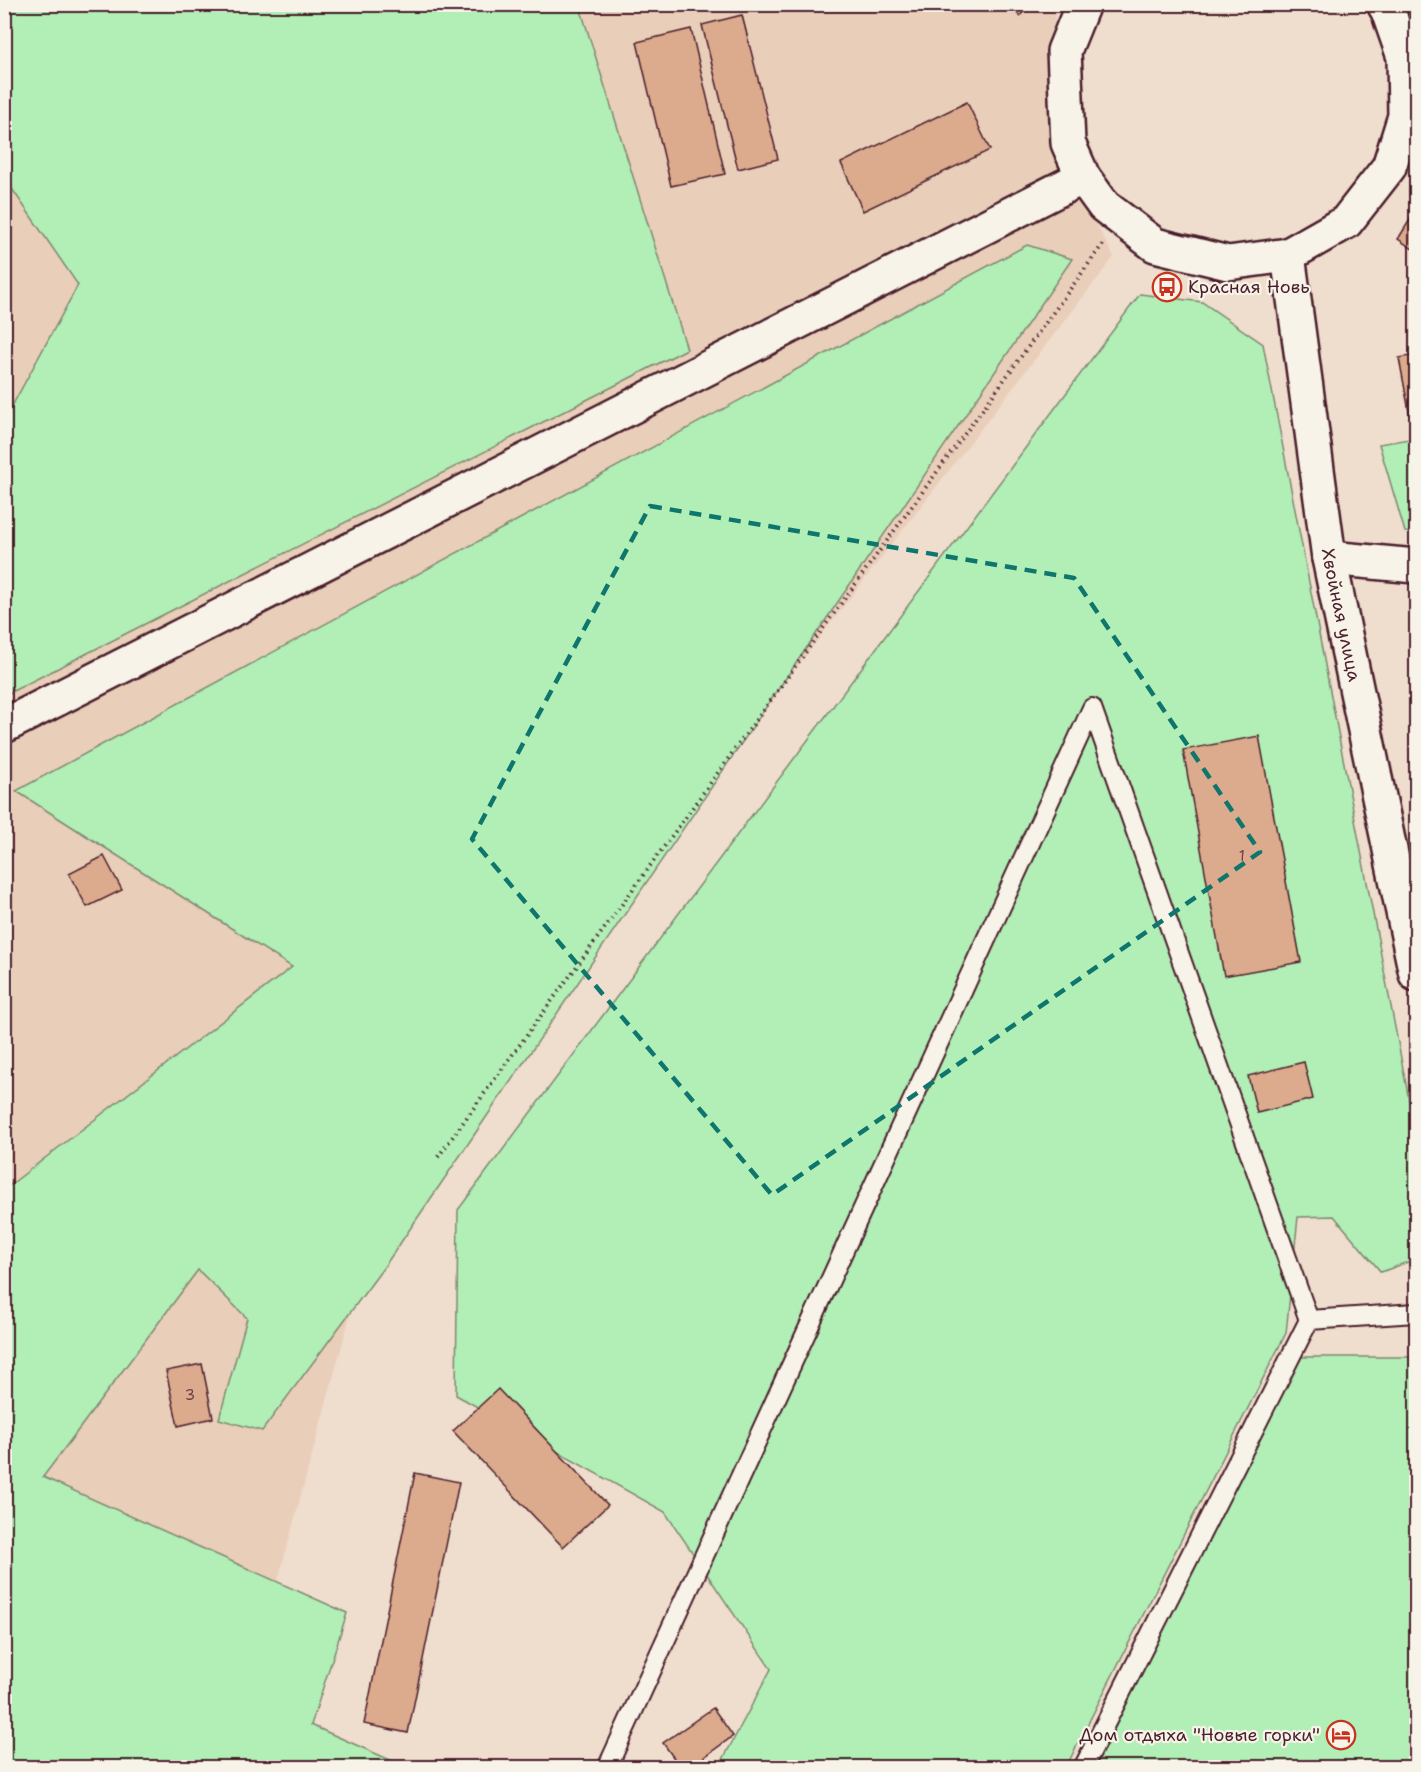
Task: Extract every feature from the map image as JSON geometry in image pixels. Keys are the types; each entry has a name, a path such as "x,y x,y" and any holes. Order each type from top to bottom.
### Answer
{"street":[{"path":"1083,4 1064,51 1068,143 1083,177 1104,206 1155,245 1228,263 1288,255 1346,222 1389,167 1405,116 1410,55 1384,4"},
{"path":"4,726 1083,177"},
{"name":"Хвойная улица","path":"1288,255 1329,558 1416,974"},
{"path":"1329,558 1416,566"}],"lane":[{"path":"607,1767 1092,708 1309,1320 1083,1767"},
{"path":"1309,1320 1416,1313"}],"path":[{"path":"438,1157 1122,219"}],"highlighted area":[{"path":"650,506 1074,578 1260,852 772,1195 472,839"}],"shaded area":[{"path":"5,5 1057,5 1050,50 1056,150 1114,257 380,1205 227,1767 5,1768"}],"green space":[{"path":"572,4 580,7 687,349 5,695 5,419 78,285 5,180 5,5"},
{"path":"1027,245 1072,259 384,1267 262,1431 219,1419 247,1318 198,1270 43,1477 347,1613 311,1725 406,1767 5,1767 5,1189 292,967 16,791"},
{"path":"1140,294 1202,302 1263,344 1416,1136 1416,1259 1381,1272 1334,1216 1298,1217 1286,1333 1066,1767 719,1767 771,1669 665,1512 456,1395 458,1210"},
{"path":"1416,438 1416,533 1405,532 1379,444"},
{"path":"1294,1357 1416,1357 1416,1767 1087,1768"}],"building":[{"path":"1006,4 1030,4 1020,16"},
{"path":"742,15 778,159 738,169 702,25"},
{"path":"691,29 725,174 671,186 637,42"},
{"path":"967,102 990,150 863,211 841,163"},
{"path":"1416,210 1416,251 1398,239"},
{"path":"1416,355 1416,438 1414,438 1399,358"},
{"path":"1259,736 1301,962 1224,976 1183,750"},
{"path":"104,856 122,890 87,907 69,874"},
{"path":"1304,1062 1313,1099 1257,1113 1248,1076"},
{"path":"202,1364 213,1418 178,1426 166,1371"},
{"path":"498,1389 608,1505 563,1547 453,1431"},
{"path":"415,1473 459,1482 408,1733 364,1724"},
{"path":"713,1708 733,1736 689,1768 681,1768 663,1743"}],"place":[{"name":"Красная Новь","path":"1167,287"},
{"name":"Дом отдыха \"Новые горки\"","path":"1341,1735"}]}
